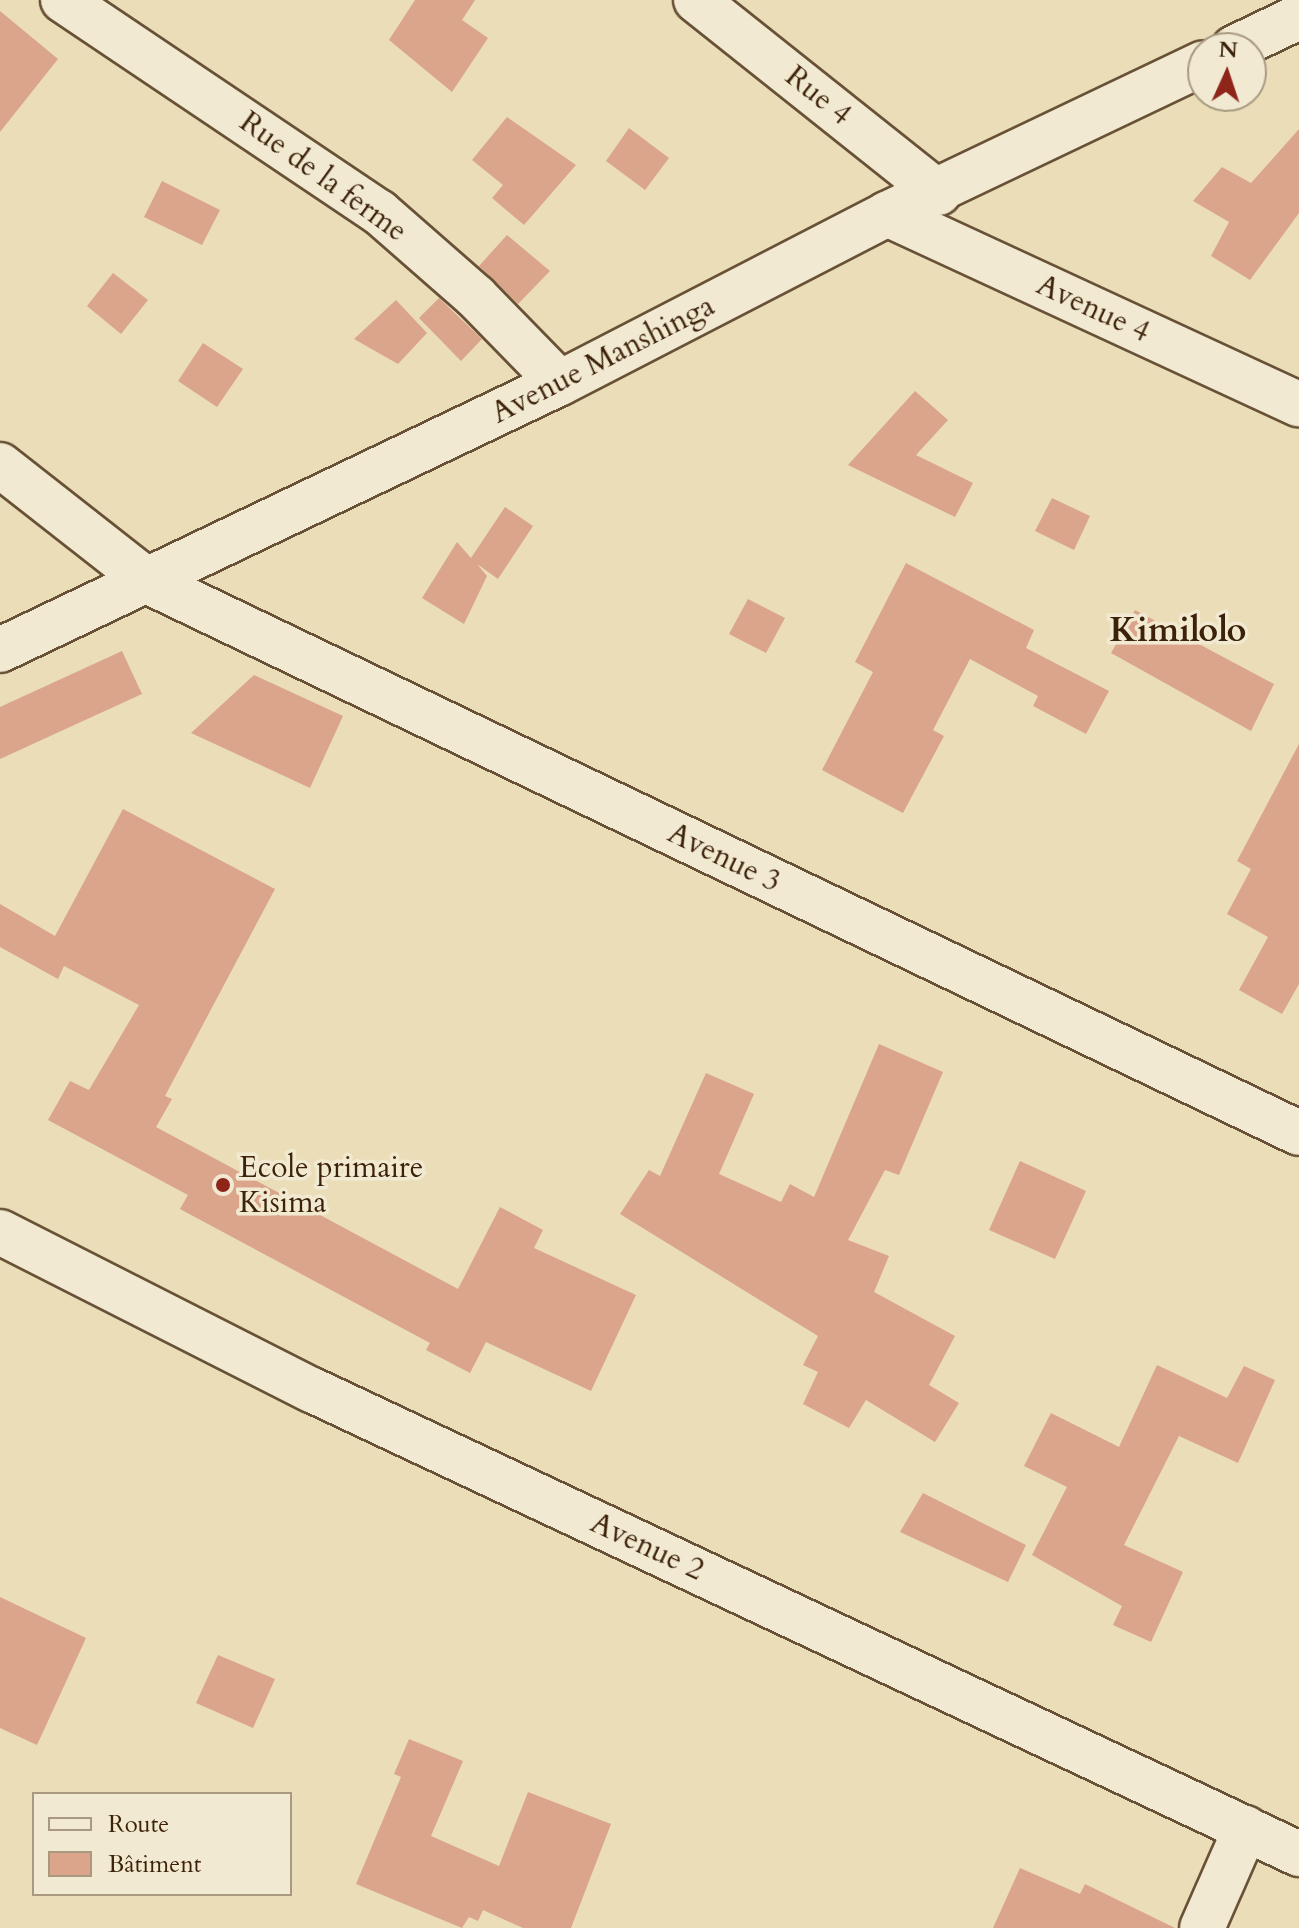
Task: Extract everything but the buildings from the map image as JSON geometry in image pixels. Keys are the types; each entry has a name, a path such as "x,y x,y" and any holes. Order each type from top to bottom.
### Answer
{"street":[{"name":"Rue de la ferme","path":"63,0 379,212 476,297 560,383"},
{"name":"Rue 4","path":"696,0 939,193"},
{"path":"1267,32 1299,17"},
{"name":"Avenue Manshinga","path":"0,650 149,582 560,383 887,214 939,193 1187,71"},
{"name":"Avenue 4","path":"887,214 1299,404"},
{"name":"Avenue 3","path":"0,465 149,582 1299,1133"},
{"name":"Avenue 2","path":"0,1232 312,1390 1299,1854"},
{"path":"1202,1928 1246,1828"}],"place":[{"name":"Ecole primaire Kisima","path":"223,1185"}],"district":[{"name":"Kimilolo","path":"1178,631"}]}
